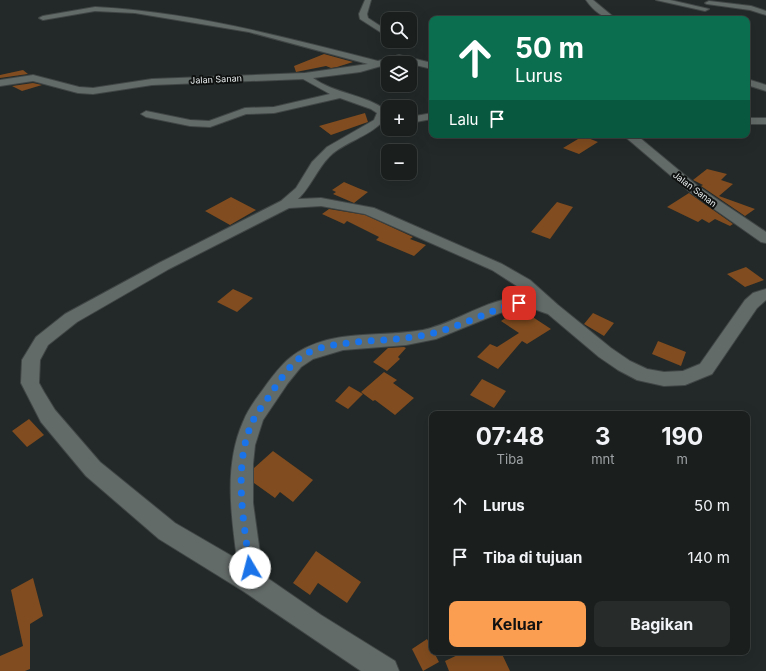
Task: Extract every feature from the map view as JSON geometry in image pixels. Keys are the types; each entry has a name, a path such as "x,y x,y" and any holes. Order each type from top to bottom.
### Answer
{"street":[{"path":"368,0 363,14 364,19 381,30"},
{"path":"588,0 608,16"},
{"path":"659,0 707,7 751,8 766,13"},
{"path":"43,18 95,9 135,11 250,30 380,64"},
{"name":"Jalan Sanan","path":"0,83 33,78 78,90 93,91 152,82 305,76 360,69 380,64 399,54 429,65"},
{"path":"305,76 316,85 339,95 365,103 382,112 382,116 378,122 341,142 326,154 301,190 286,204 164,266 88,307 71,318 42,340 31,360 30,383 48,416 93,469 167,531 252,582 312,624 385,671"},
{"path":"750,83 766,88"},
{"path":"146,114 190,123 210,124 245,111 274,110 339,95"},
{"path":"417,119 429,117"},
{"path":"750,121 766,121"},
{"path":"369,128 381,125"},
{"name":"Jalan Sanan","path":"632,138 646,147 660,162 706,198 766,239"},
{"path":"286,204 321,202 369,211 397,222 513,276 525,284 554,310 625,367 640,374 655,378 686,378 706,369 751,304 759,297 766,294"},
{"path":"252,582 241,502 243,448 251,424 286,370 294,362 313,351 332,345 400,339 437,332 511,304 527,302 554,310"}],"building":[{"path":"324,54 353,62 337,67 331,68 326,66 296,72 294,66"},
{"path":"23,70 28,74 0,78 0,75"},
{"path":"33,83 42,85 22,91 12,86"},
{"path":"365,113 368,122 331,135 319,126"},
{"path":"580,138 588,138 598,142 579,154 563,148"},
{"path":"707,169 727,174 721,180 733,184 719,196 755,209 745,216 701,186 703,185 693,180"},
{"path":"344,182 368,192 354,203 333,194 336,192 332,190"},
{"path":"689,193 733,224 730,226 715,219 709,223 702,219 698,222 667,207"},
{"path":"231,197 256,210 230,225 205,211"},
{"path":"557,202 573,207 550,239 531,232"},
{"path":"329,209 365,215 413,237 410,239 426,245 414,256 376,240 379,237 347,221 344,224 322,214"},
{"path":"746,267 764,280 745,287 727,274"},
{"path":"233,289 253,298 237,312 217,302"},
{"path":"522,310 551,329 527,344 522,341 498,369 477,357 490,344 497,347 519,333 501,321 516,311"},
{"path":"593,313 614,323 604,336 584,324"},
{"path":"658,341 686,352 681,366 652,354"},
{"path":"388,348 406,348 398,357 400,359 387,371 373,362"},
{"path":"384,372 397,380 393,383 414,398 395,415 375,400 373,401 361,392"},
{"path":"482,379 506,391 494,408 470,395"},
{"path":"349,386 363,394 348,409 335,401"},
{"path":"29,419 44,435 27,447 12,431"},
{"path":"273,451 313,480 293,502 280,492 275,498 254,483 254,468"},
{"path":"316,551 361,582 347,603 318,583 310,595 293,583"},
{"path":"33,578 43,616 30,624 30,669 25,671 0,671 0,656 23,646 11,590"},
{"path":"427,639 429,643 429,655 435,655 439,662 423,671 412,649"},
{"path":"458,655 502,655 510,671 449,671 445,661"}],"route":[{"path":"250,568 241,502 243,448 251,424 286,370 294,362 313,351 332,345 400,339 437,332 511,304 519,303"}]}
